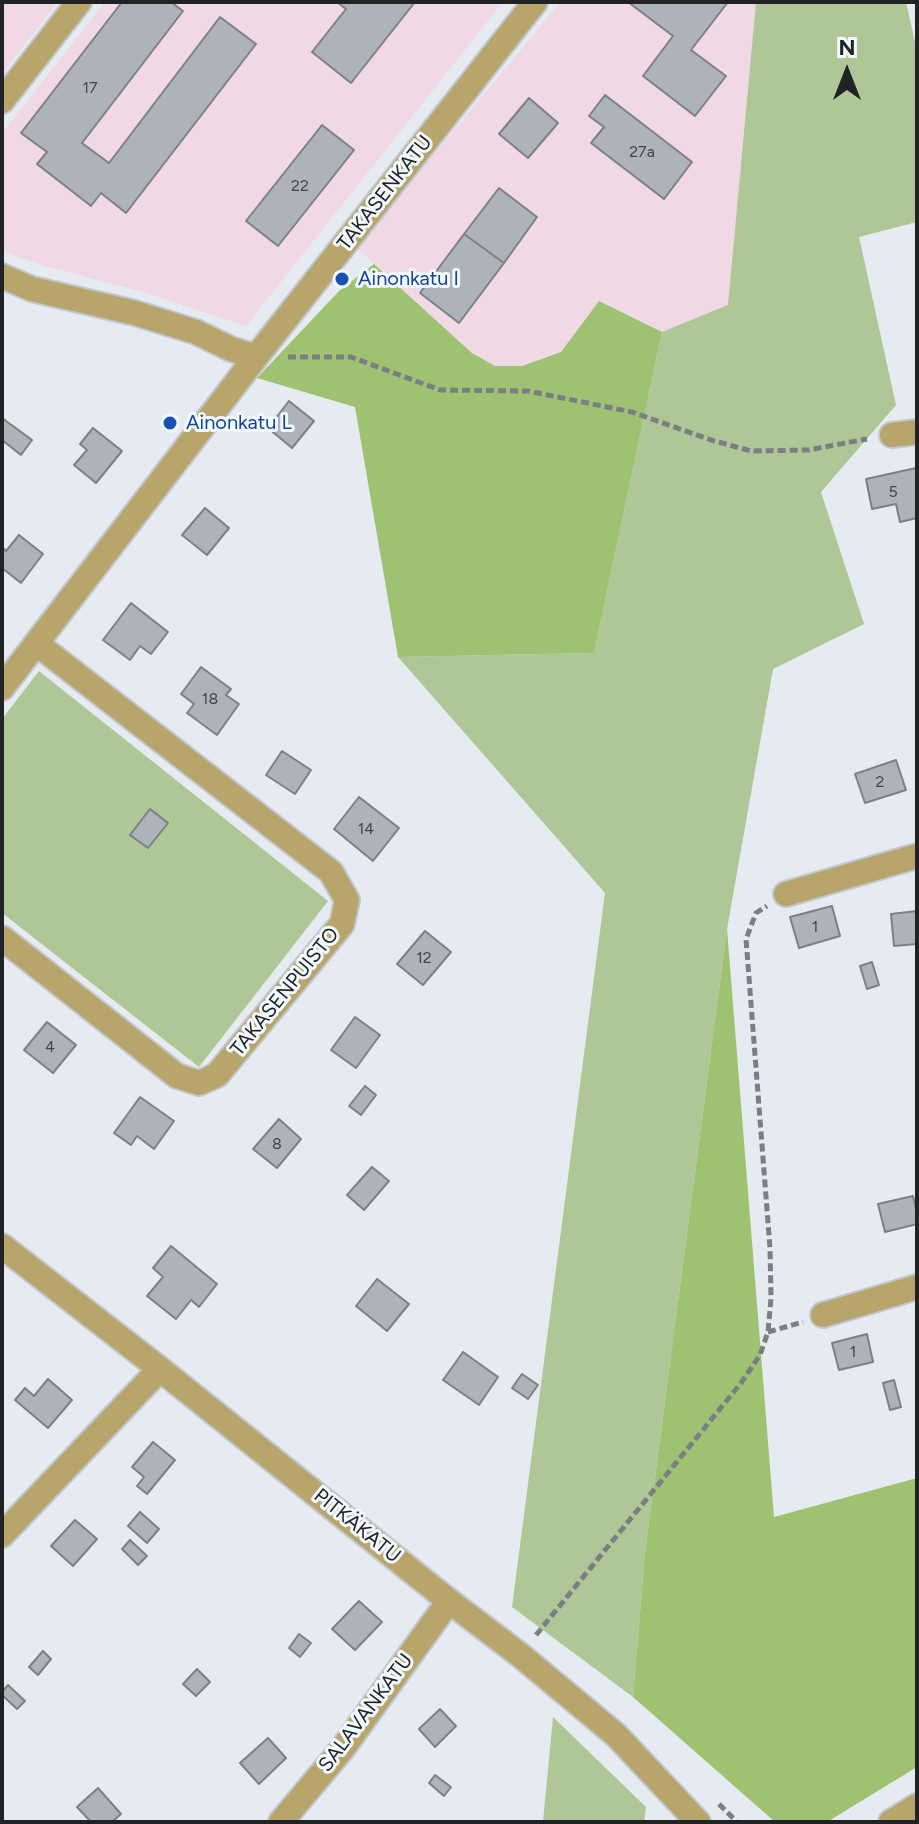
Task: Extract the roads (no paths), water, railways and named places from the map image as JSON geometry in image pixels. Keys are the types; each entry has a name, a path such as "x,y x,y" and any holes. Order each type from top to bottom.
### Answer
{"street":[{"path":"2,101 79,2"},
{"name":"TAKASENKATU","path":"2,688 256,357 535,2"},
{"path":"2,276 32,289 135,313 196,332 256,357"},
{"path":"892,435 917,432"},
{"name":"TAKASENPUISTO","path":"2,938 177,1076 199,1083 217,1075 342,924 347,900 331,872 37,644"},
{"path":"786,894 917,856"},
{"name":"PITKÄKATU","path":"2,1246 520,1655 616,1735 698,1822"},
{"path":"823,1315 917,1287"},
{"path":"2,1535 160,1369"},
{"name":"SALAVANKATU","path":"281,1822 343,1748 449,1601"},
{"path":"891,1822 917,1806"}],"place":[{"name":"Ainonkatu I","path":"342,279"},
{"name":"Ainonkatu L","path":"170,423"}]}
